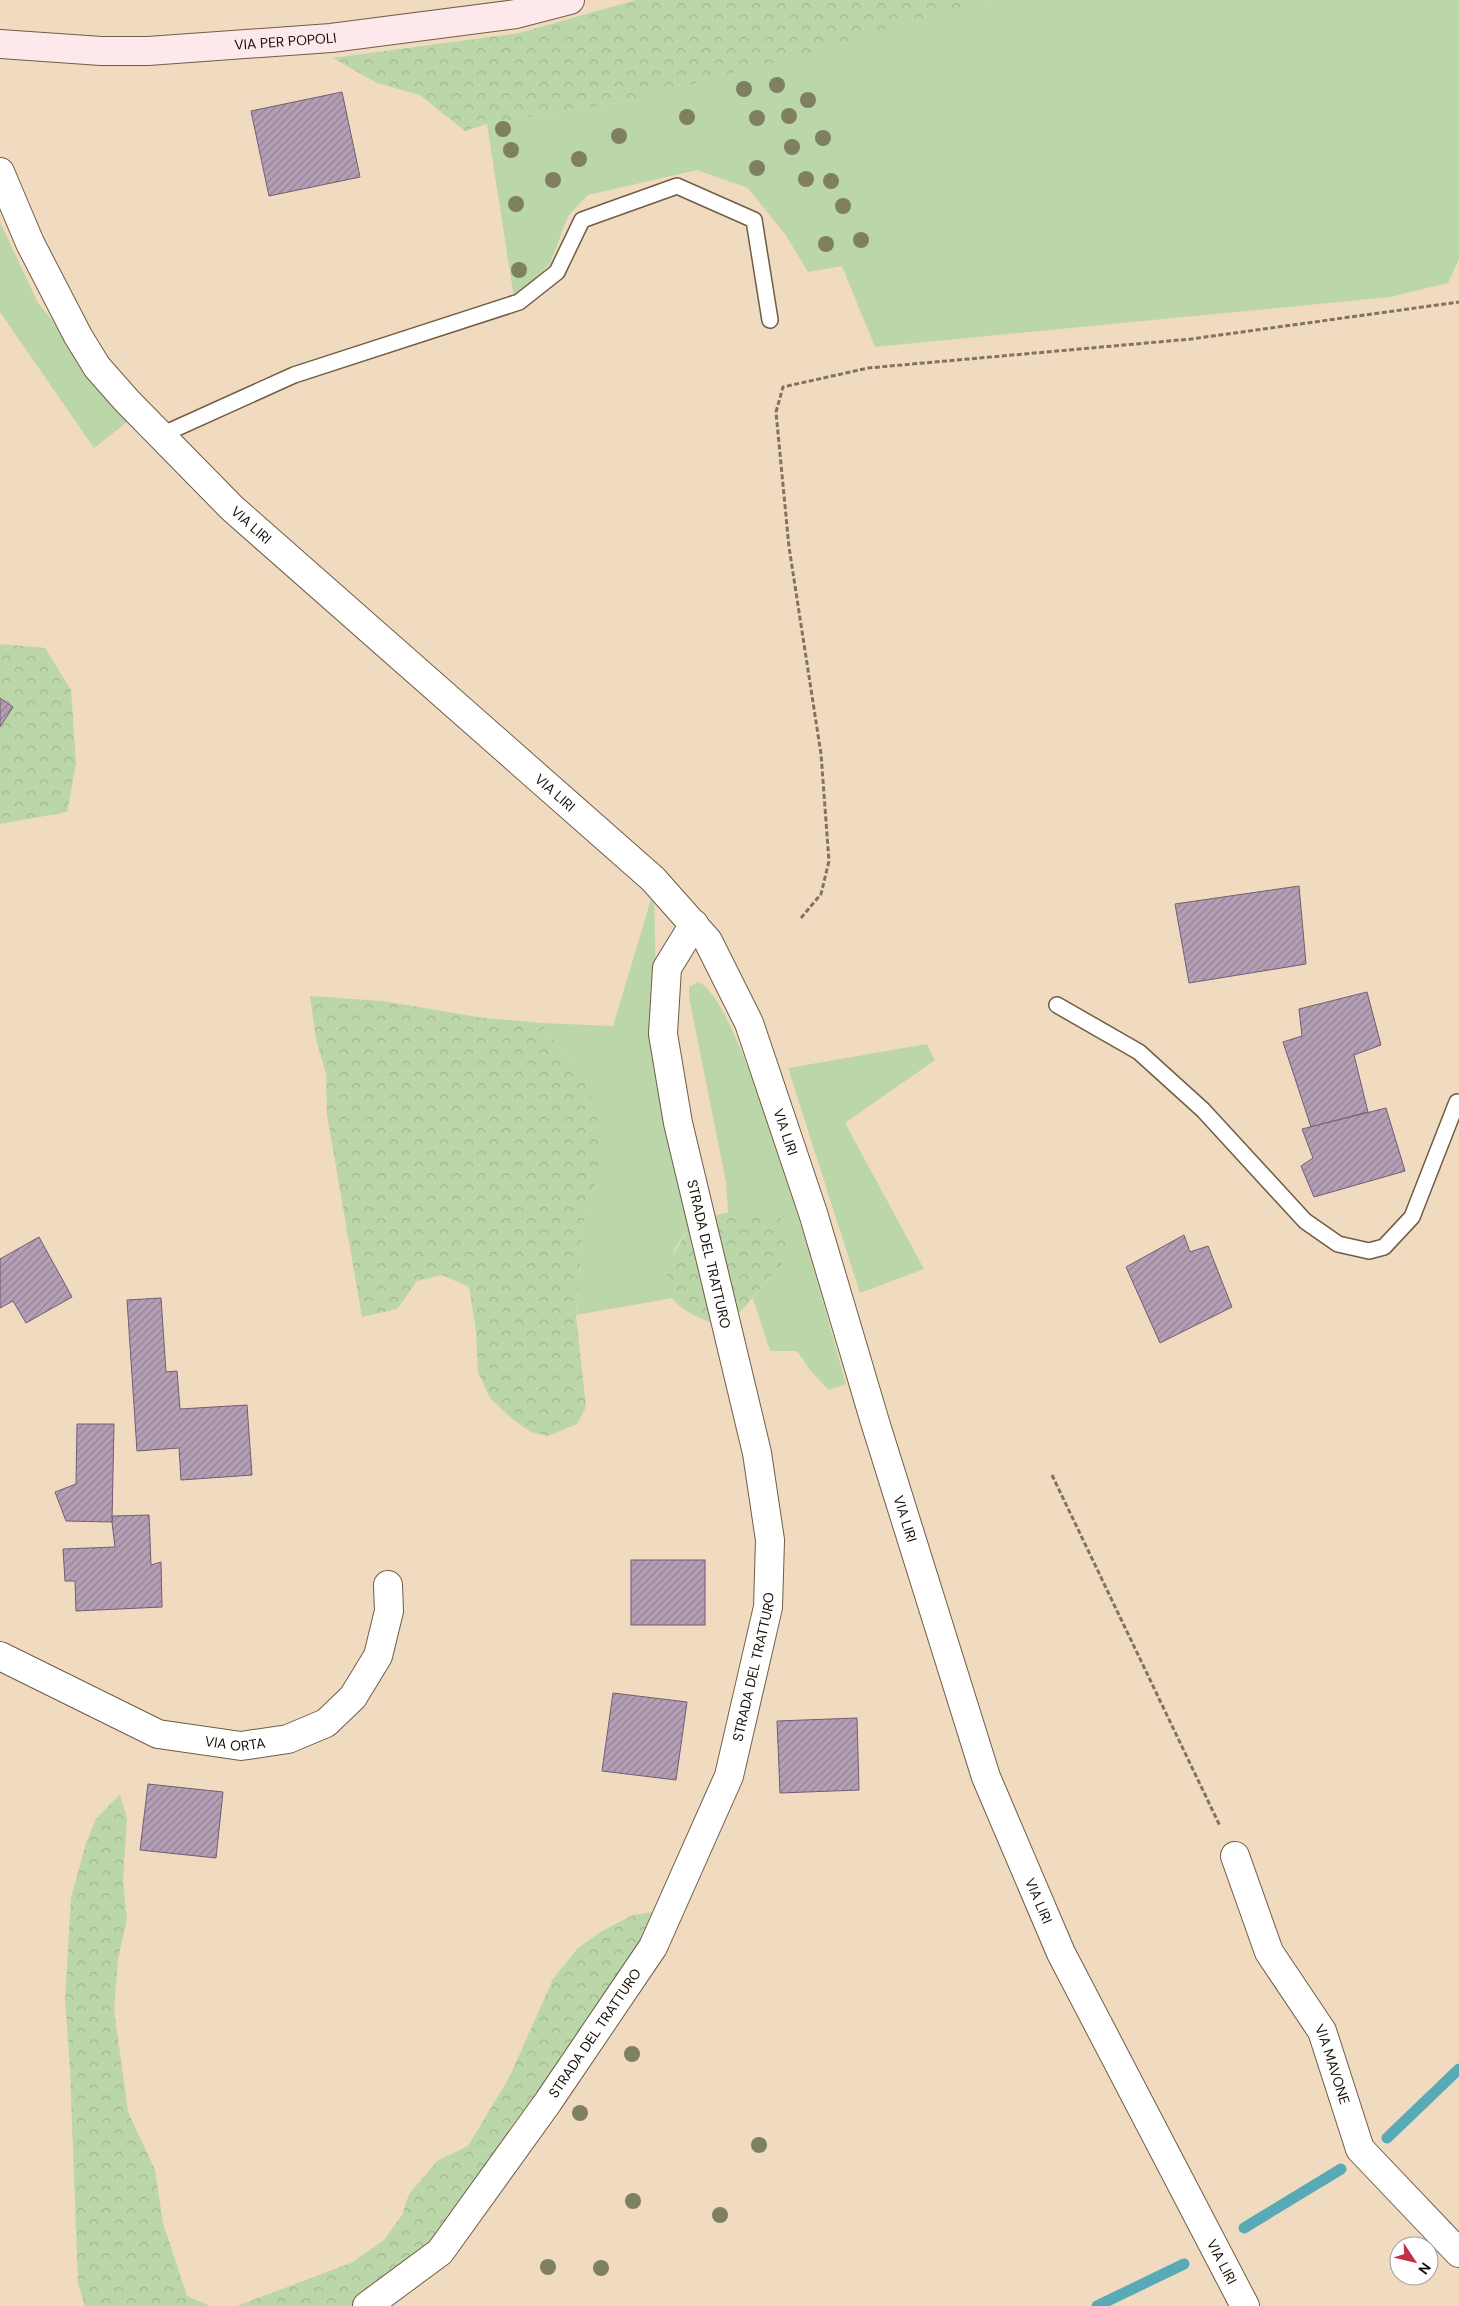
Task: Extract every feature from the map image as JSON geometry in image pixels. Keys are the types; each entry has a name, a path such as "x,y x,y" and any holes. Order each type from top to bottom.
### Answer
{"main road":[{"name":"VIA PER POPOLI","path":"0,44 101,51 148,51 331,38 516,14 570,0"}],"street":[{"name":"VIA LIRI","path":"0,172 30,243 78,336 98,367 159,436 232,508 654,879 708,941 749,1023 813,1213 875,1422 986,1777 1061,1954 1245,2306"},
{"name":"STRADA DEL TRATTURO","path":"367,2306 440,2252 548,2102 654,1947 729,1776 768,1608 770,1540 757,1453 678,1123 663,1034 667,968 694,924"},
{"name":"VIA ORTA","path":"0,1656 158,1734 241,1746 288,1739 326,1723 354,1697 378,1656 389,1611 388,1585"},
{"name":"VIA MAVONE","path":"1235,1856 1269,1952 1322,2031 1360,2149 1459,2253"}],"lane":[{"path":"159,436 294,375 519,302 557,272 582,220 677,186 754,220 770,320"},
{"path":"1057,1005 1139,1052 1203,1110 1305,1221 1338,1244 1369,1251 1384,1247 1412,1216 1457,1102"}],"path":[{"path":"801,918 821,894 829,861 820,754 788,538 776,412 783,387 868,368 1191,339 1459,302"},
{"path":"1052,1475 1235,1856"}],"green space":[{"path":"636,0 992,0 806,54 627,101 487,124 465,131 420,95 377,83 333,58 519,33"},
{"path":"992,0 1459,0 1459,259 1448,283 1390,297 875,347 842,266 808,272 785,234 748,188 697,170 588,195 568,216 550,264 514,298 487,124 627,101"},
{"path":"0,222 38,303 131,419 94,448 0,312"},
{"path":"0,644 45,648 71,690 76,763 67,812 0,824"},
{"path":"654,889 656,985 694,1228 679,1242 671,1259 670,1278 673,1298 576,1315 583,1226 597,1179 575,1068 541,1023 613,1026"},
{"path":"698,982 717,1001 738,1042 782,1166 804,1235 846,1384 829,1390 811,1371 797,1351 770,1351 753,1298 783,1263 770,1210 728,1213 726,1182 689,997 689,987"},
{"path":"310,996 382,1001 484,1018 541,1023 575,1068 590,1093 601,1119 597,1179 583,1226 576,1315 586,1407 577,1424 548,1436 531,1432 511,1418 490,1398 478,1372 476,1330 469,1287 442,1275 417,1281 397,1309 362,1317 327,1115 326,1074 316,1039"},
{"path":"927,1044 935,1060 845,1123 924,1269 860,1293 788,1068"},
{"path":"770,1210 783,1221 789,1239 783,1263 742,1310 719,1326 694,1315 677,1304 668,1289 667,1278 674,1254 688,1233 697,1225 713,1216"},
{"path":"120,1794 127,1819 123,1882 127,1919 118,1959 114,2009 128,2112 155,2170 163,2223 187,2296 210,2306 85,2306 78,2283 70,2068 65,2000 71,1898 86,1843 96,1819"},
{"path":"659,1911 598,2014 427,2248 351,2306 237,2306 351,2263 384,2240 402,2215 409,2194 437,2161 468,2146 509,2078 553,1979 577,1949 600,1932 633,1915"}],"building":[{"path":"342,92 360,177 269,196 251,111"},
{"path":"0,698 13,707 0,727"},
{"path":"1299,886 1306,964 1189,983 1175,904"},
{"path":"1367,992 1381,1045 1354,1055 1368,1112 1311,1127 1283,1042 1302,1036 1299,1009"},
{"path":"1386,1108 1405,1171 1314,1197 1301,1166 1313,1158 1302,1129"},
{"path":"1184,1235 1190,1252 1208,1246 1232,1307 1160,1343 1126,1267"},
{"path":"39,1237 72,1297 26,1323 13,1301 0,1308 0,1259"},
{"path":"161,1298 166,1372 177,1371 180,1409 247,1405 252,1475 181,1480 179,1448 137,1451 127,1300"},
{"path":"77,1424 114,1424 112,1522 66,1521 55,1492 76,1484"},
{"path":"149,1515 151,1565 161,1562 162,1607 76,1611 75,1581 65,1581 63,1549 115,1547 113,1516"},
{"path":"631,1560 705,1560 705,1625 631,1625"},
{"path":"613,1693 687,1702 676,1780 602,1771"},
{"path":"857,1718 859,1790 780,1793 777,1721"},
{"path":"148,1784 223,1792 216,1858 140,1850"}],"waterway":[{"path":"1387,2138 1459,2069"},
{"path":"1244,2228 1341,2169"},
{"path":"1097,2306 1184,2264"}]}
